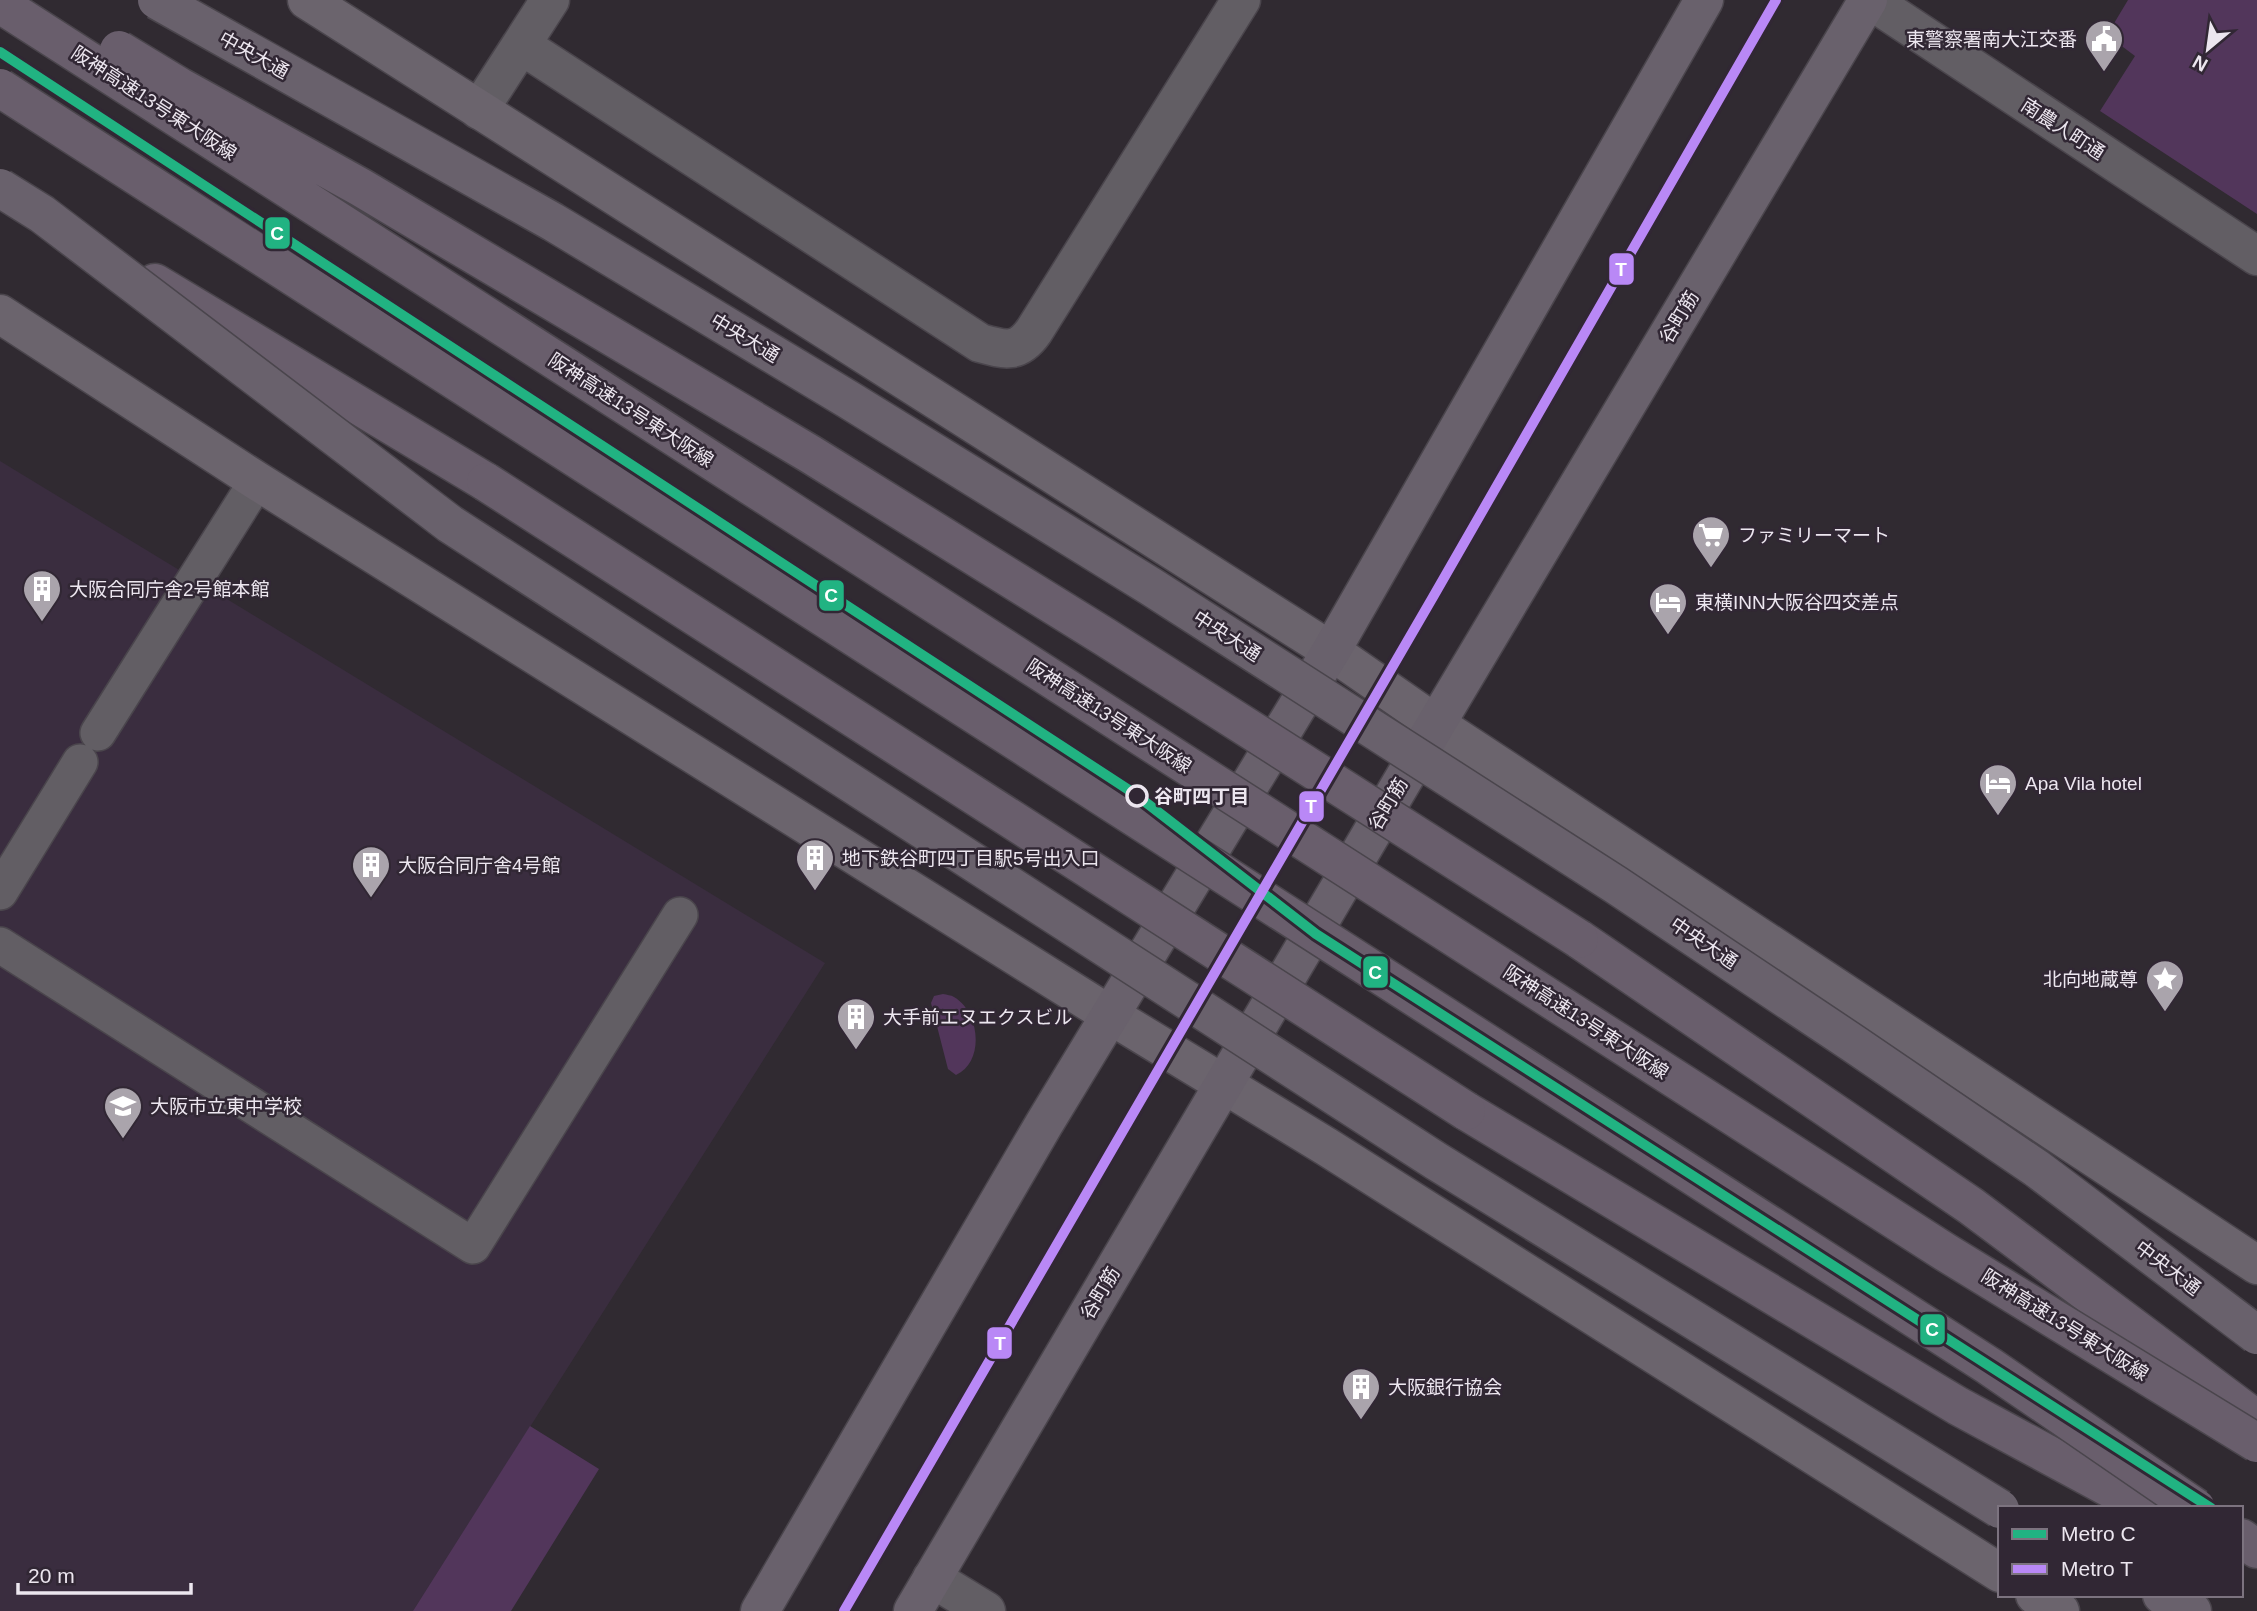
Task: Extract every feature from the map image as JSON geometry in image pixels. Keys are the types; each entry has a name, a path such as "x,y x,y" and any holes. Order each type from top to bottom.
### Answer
{"highway":[{"path":"36,0 180,87 360,187 810,454 1105,637 1544,917 1971,1206 2257,1420"},
{"name":"阪神高速13号東大阪線","path":"0,4 1945,1252 2257,1443"},
{"path":"0,88 1989,1366 2193,1506"},
{"path":"41,214 486,482 1466,1111 1958,1406 2143,1506"}],"main road":[{"name":"中央大通","path":"157,0 553,222 849,400 1150,586 1616,885 1854,1044 2036,1168 2257,1335"},
{"path":"760,1611 1110,1015 1331,651 1704,0"},
{"name":"谷町筋","path":"913,1611 1436,724 1869,0"},
{"path":"0,188 41,214 450,524 1436,1161 1998,1508"},
{"path":"2166,1597 2192,1611"}],"street":[{"name":"中央大通","path":"307,0 1331,651 1436,724 2257,1265"},
{"path":"479,110 550,0"},
{"path":"521,45 980,343 1005,350 1025,344 1034,331 1241,0"},
{"name":"南農人町通","path":"1869,0 2257,256"},
{"path":"0,314 257,481 1110,1015 1224,1083 1998,1572"},
{"path":"932,1578 986,1611"},
{"path":"2038,1597 2060,1611"}],"lane":[{"path":"0,892 257,481"},
{"path":"0,945 473,1246 680,915"}],"shaded area":[{"path":"2128,0 2257,0 2257,214 2100,111 2135,56 2107,35"},
{"path":"0,461 825,963 413,1611 0,1611"},
{"path":"934,996 953,996 963,1004 974,1025 976,1037 972,1059 965,1069 956,1075 948,1069 931,1003"},
{"path":"530,1426 599,1469 511,1611 413,1611"}],"metro line":[{"name":"T","path":"844,1611 1776,0"},
{"name":"C","path":"0,52 1135,794 1316,934 2208,1506"}],"place":[{"name":"東警察署南大江交番","path":"2104,73"},
{"name":"ファミリーマート","path":"1711,569"},
{"name":"大阪合同庁舎2号館本館","path":"42,623"},
{"name":"東横INN大阪谷四交差点","path":"1668,636"},
{"name":"谷町四丁目","path":"1137,796"},
{"name":"Apa Vila hotel","path":"1998,817"},
{"name":"地下鉄谷町四丁目駅5号出入口","path":"815,892"},
{"name":"大阪合同庁舎4号館","path":"371,899"},
{"name":"北向地蔵尊","path":"2165,1013"},
{"name":"大手前エヌエクスビル","path":"856,1051"},
{"name":"大阪市立東中学校","path":"123,1140"},
{"name":"大阪銀行協会","path":"1361,1421"}]}
